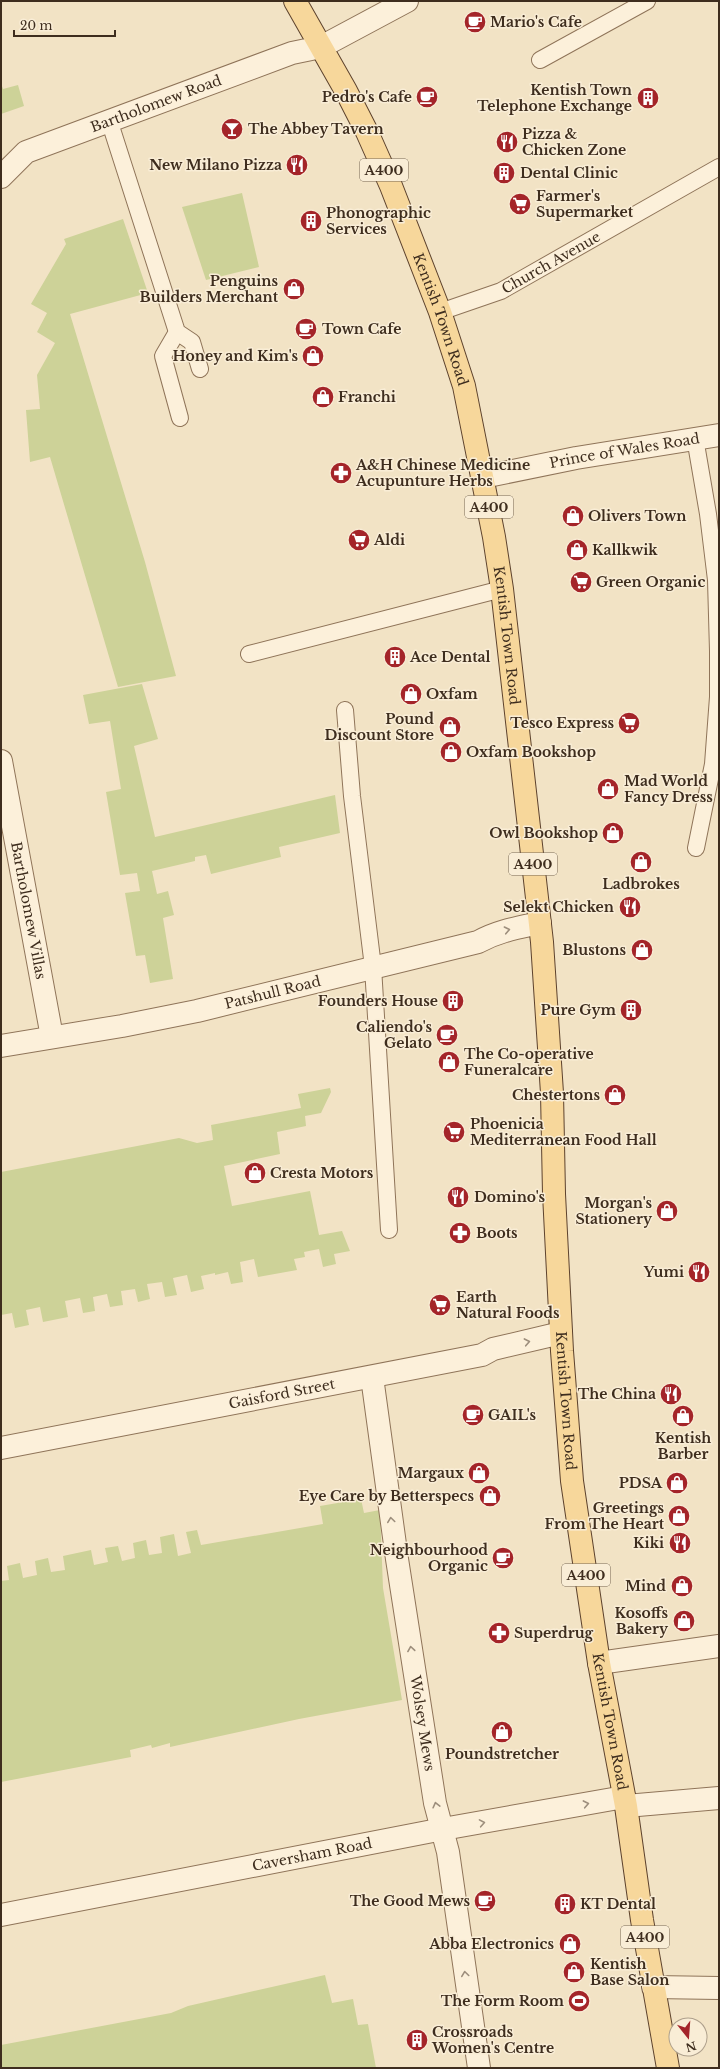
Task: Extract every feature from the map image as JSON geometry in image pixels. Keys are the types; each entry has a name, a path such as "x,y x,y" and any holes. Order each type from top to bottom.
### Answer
{"main road":[{"name":"Kentish Town Road","path":"295,1 346,91 391,186 440,312 464,386 483,477 502,589 540,924 552,1094 554,1194 561,1333 572,1481 599,1663 625,1802 668,2068"}],"street":[{"name":"Bartholomew Road","path":"1,177 26,152 292,53 321,47 407,1"},
{"name":"Prince of Wales Road","path":"483,477 576,458 719,435"},
{"name":"Bartholomew Villas","path":"1,761 52,1037"},
{"name":"Patshull Road","path":"1,1046 197,1011 478,942 504,930 540,924"},
{"name":"Gaisford Street","path":"1,1448 482,1355 493,1349 535,1341 561,1333"},
{"name":"Wolsey Mews","path":"372,1377 391,1519 433,1787 443,1830 479,2068"},
{"path":"599,1663 719,1646"},
{"name":"Caversham Road","path":"1,1915 443,1830 625,1802 719,1798"},
{"path":"654,1987 719,1988"}],"lane":[{"path":"540,60 647,1"},
{"path":"109,120 178,332 192,342 200,369"},
{"name":"Church Avenue","path":"440,312 501,291 719,167"},
{"path":"178,332 163,356 180,418"},
{"path":"695,438 708,514 716,580 718,697 717,743 696,848"},
{"path":"249,654 502,589"},
{"path":"345,710 352,796 373,967 389,1230"}],"green space":[{"path":"1,83 3,89 18,85 24,106 1,114"},
{"path":"242,193 259,267 206,280 182,207"},
{"path":"123,219 148,293 70,314 145,562 176,676 118,687 50,457 30,462 26,410 40,409 37,375 55,343 37,332 47,313 31,304 66,244 64,239"},
{"path":"142,684 158,739 134,746 155,837 335,795 340,833 279,847 281,857 211,874 206,855 195,857 195,861 152,871 157,894 168,891 174,915 163,918 173,979 150,983 145,955 136,956 125,893 140,891 137,873 120,875 106,792 121,789 110,721 89,724 83,695"},
{"path":"330,1088 331,1092 321,1113 305,1116 306,1126 277,1132 280,1154 224,1166 232,1206 310,1191 319,1235 342,1231 350,1251 334,1254 336,1264 323,1267 319,1249 304,1252 305,1257 294,1259 297,1270 258,1277 254,1259 240,1262 243,1282 231,1284 228,1272 215,1275 215,1273 201,1276 204,1289 191,1292 187,1275 173,1278 177,1295 165,1297 162,1282 147,1284 150,1299 138,1302 135,1289 121,1291 123,1305 110,1307 107,1294 93,1297 95,1311 83,1313 80,1298 65,1301 68,1317 43,1322 40,1307 26,1310 29,1325 15,1328 12,1313 1,1315 1,1172 179,1138 197,1143 213,1140 211,1125 301,1108 298,1094"},
{"path":"361,1499 364,1513 380,1510 383,1588 402,1700 299,1719 170,1747 170,1743 152,1748 151,1745 130,1750 131,1757 1,1782 1,1581 9,1580 7,1566 20,1563 23,1578 37,1575 35,1561 48,1558 51,1572 65,1570 63,1556 91,1550 94,1565 108,1562 105,1548 118,1546 122,1561 135,1558 133,1543 146,1540 149,1555 162,1553 160,1537 174,1534 178,1556 191,1553 186,1532 197,1530 201,1545 323,1524 320,1506"},
{"path":"325,1975 332,2003 353,1999 358,2025 368,2024 376,2068 1,2068 1,2045 171,2013 188,2006"}],"place":[{"name":"Mario's Cafe","path":"475,22"},
{"name":"Pedro's Cafe","path":"427,97"},
{"name":"Kentish Town Telephone Exchange","path":"648,98"},
{"name":"The Abbey Tavern","path":"232,129"},
{"name":"Pizza & Chicken Zone","path":"507,142"},
{"name":"New Milano Pizza","path":"297,165"},
{"name":"Dental Clinic","path":"504,173"},
{"name":"Farmer's Supermarket","path":"520,204"},
{"name":"Phonographic Services","path":"311,221"},
{"name":"Penguins Builders Merchant","path":"294,289"},
{"name":"Town Cafe","path":"306,329"},
{"name":"Honey and Kim's","path":"313,356"},
{"name":"Franchi","path":"323,397"},
{"name":"A&H Chinese Medicine Acupunture Herbs","path":"341,473"},
{"name":"Olivers Town","path":"573,516"},
{"name":"Aldi","path":"359,540"},
{"name":"Kallkwik","path":"577,550"},
{"name":"Green Organic","path":"581,582"},
{"name":"Ace Dental","path":"395,657"},
{"name":"Oxfam","path":"411,694"},
{"name":"Tesco Express","path":"629,723"},
{"name":"Pound Discount Store","path":"450,727"},
{"name":"Oxfam Bookshop","path":"451,752"},
{"name":"Mad World Fancy Dress","path":"608,789"},
{"name":"Owl Bookshop","path":"613,833"},
{"name":"Ladbrokes","path":"641,862"},
{"name":"Selekt Chicken","path":"630,907"},
{"name":"Blustons","path":"642,950"},
{"name":"Founders House","path":"453,1001"},
{"name":"Pure Gym","path":"631,1010"},
{"name":"Caliendo's Gelato","path":"447,1035"},
{"name":"The Co-operative Funeralcare","path":"449,1062"},
{"name":"Chestertons","path":"615,1095"},
{"name":"Phoenicia Mediterranean Food Hall","path":"454,1132"},
{"name":"Cresta Motors","path":"255,1173"},
{"name":"Domino's","path":"458,1197"},
{"name":"Morgan's Stationery","path":"667,1211"},
{"name":"Boots","path":"460,1233"},
{"name":"Yumi","path":"699,1272"},
{"name":"Earth Natural Foods","path":"440,1305"},
{"name":"The China","path":"671,1394"},
{"name":"GAIL's","path":"473,1415"},
{"name":"Kentish Barber","path":"683,1416"},
{"name":"Margaux","path":"479,1473"},
{"name":"PDSA","path":"677,1483"},
{"name":"Eye Care by Betterspecs","path":"490,1496"},
{"name":"Greetings From The Heart","path":"679,1516"},
{"name":"Kiki","path":"680,1543"},
{"name":"Neighbourhood Organic","path":"503,1558"},
{"name":"Mind","path":"682,1586"},
{"name":"Kosoffs Bakery","path":"684,1621"},
{"name":"Superdrug","path":"499,1633"},
{"name":"Poundstretcher","path":"502,1732"},
{"name":"The Good Mews","path":"485,1901"},
{"name":"KT Dental","path":"565,1904"},
{"name":"Abba Electronics","path":"570,1944"},
{"name":"Kentish Base Salon","path":"574,1972"},
{"name":"The Form Room","path":"579,2001"},
{"name":"Crossroads Women's Centre","path":"417,2040"}]}
